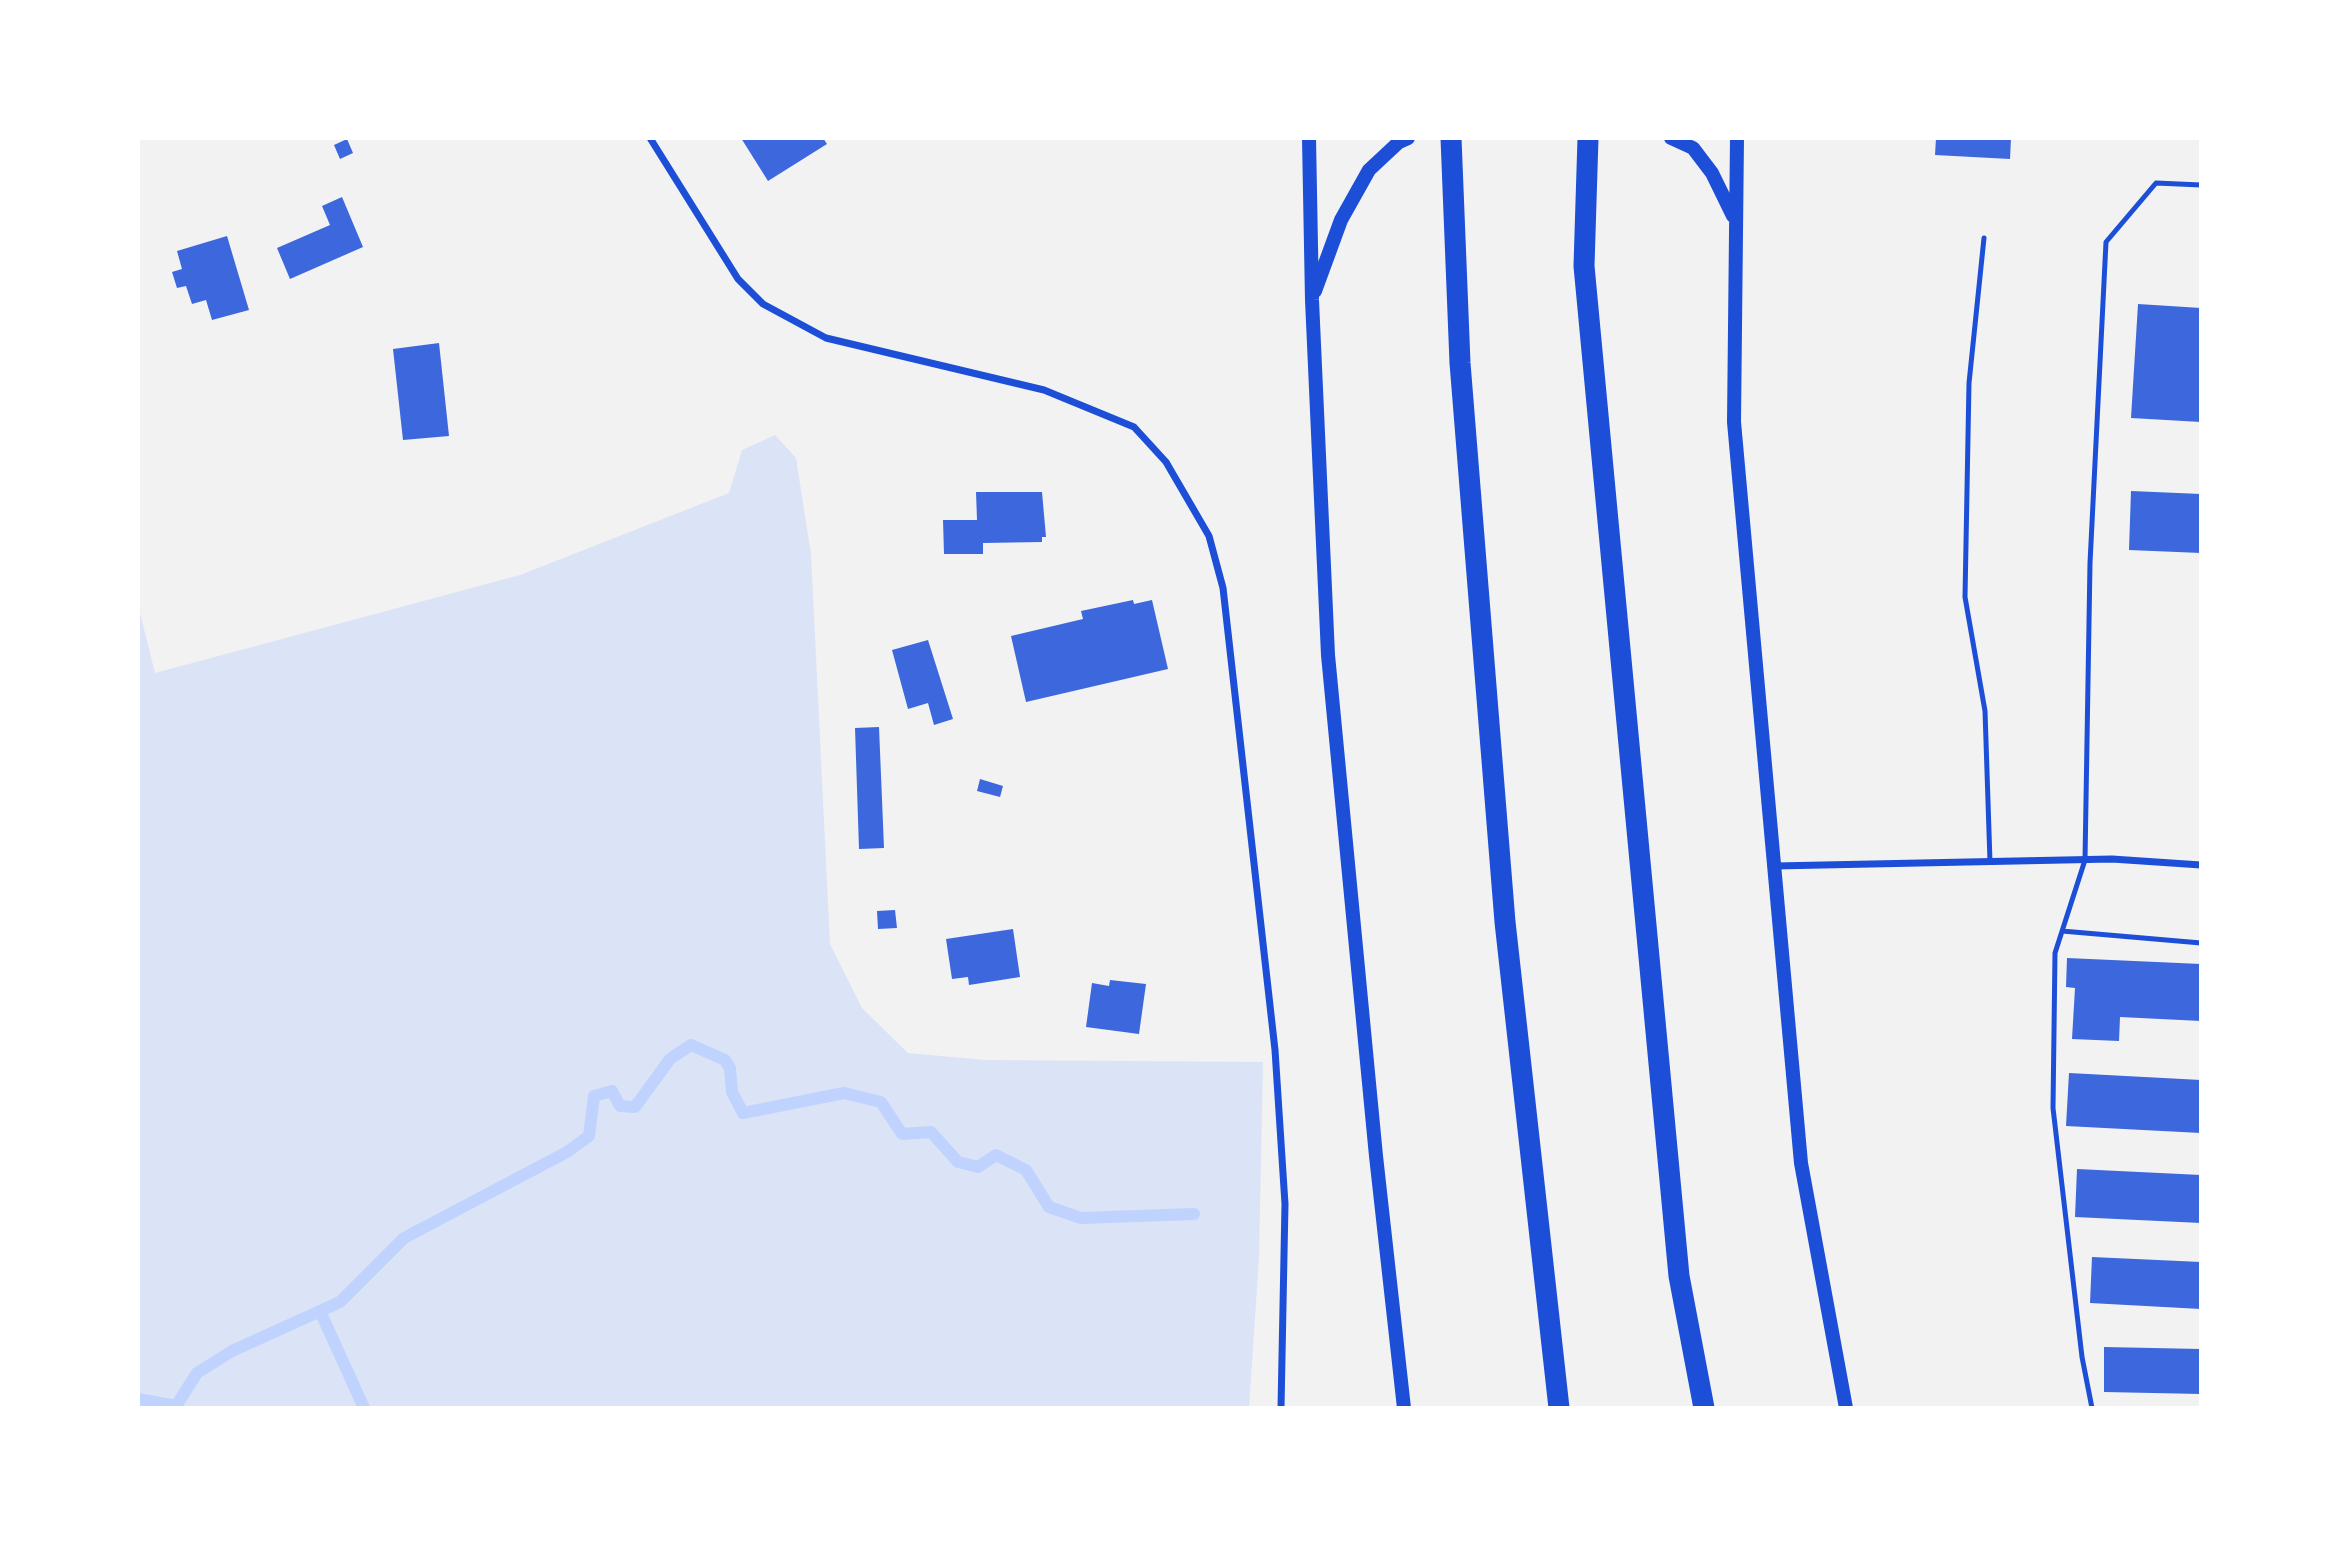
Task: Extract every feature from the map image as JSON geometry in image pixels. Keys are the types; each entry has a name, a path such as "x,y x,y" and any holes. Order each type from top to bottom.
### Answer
{"highway":[{"path":"1451,138 1461,376 1503,894 1559,1408"},
{"path":"1588,138 1585,280 1679,1276 1704,1408"}],"main road":[{"path":"1309,138 1312,300 1328,655 1376,1156 1404,1408"},
{"path":"1312,300 1341,220 1369,170 1399,142 1408,138"},
{"path":"1671,138 1693,148 1712,173 1735,221"},
{"path":"1737,138 1734,422 1801,1163 1846,1408"}],"street":[{"path":"650,138 738,279 762,304 827,338 1044,390 1133,427 1166,462 1209,536 1223,588 1275,1050 1285,1231 1281,1408"},
{"path":"1774,866 2085,860 2201,864"}],"lane":[{"path":"2092,1408 2082,1357 2053,1108 2055,953 2085,860 2090,564 2106,242 2157,183 2201,185"},
{"path":"1984,238 1969,383 1965,597 1985,711 1990,862"},
{"path":"2062,931 2201,943"}],"shaded area":[{"path":"775,435 796,458 811,554 830,944 862,1008 908,1053 986,1060 1263,1062 1259,1258 1249,1408 138,1408 138,605 155,673 520,575 729,493 742,450"}],"building":[{"path":"741,138 823,138 827,144 768,181"},
{"path":"1936,138 2011,138 2010,159 1935,155"},
{"path":"347,139 353,153 340,159 334,145"},
{"path":"342,197 363,247 290,279 277,248 330,225 322,206"},
{"path":"227,236 249,310 212,320 206,300 192,304 186,286 177,288 172,272 182,269 177,251"},
{"path":"2138,304 2201,308 2201,422 2131,418"},
{"path":"439,343 449,436 403,440 393,349"},
{"path":"2131,491 2201,494 2201,553 2129,550"},
{"path":"976,492 1042,492 1046,537 1042,537 1042,542 983,543 983,554 944,554 943,520 977,520"},
{"path":"1133,600 1134,604 1152,600 1168,669 1026,702 1011,636 1083,619 1081,611"},
{"path":"928,640 953,719 934,725 928,703 908,709 892,650"},
{"path":"879,727 884,848 859,849 855,728"},
{"path":"980,779 1003,786 1000,797 977,791"},
{"path":"895,910 897,928 878,929 877,911"},
{"path":"1013,929 1020,977 969,985 968,977 952,979 946,939"},
{"path":"2067,958 2201,964 2201,1021 2120,1017 2119,1041 2072,1039 2075,988 2066,987"},
{"path":"1110,980 1146,984 1139,1034 1086,1027 1092,983 1109,986"},
{"path":"2069,1073 2201,1080 2201,1133 2066,1126"},
{"path":"2077,1169 2201,1175 2201,1223 2075,1217"},
{"path":"2092,1257 2201,1262 2201,1309 2090,1303"},
{"path":"2104,1347 2201,1349 2201,1394 2104,1392"}],"waterway":[{"path":"138,1399 176,1406 197,1373 232,1351 340,1302 404,1238 567,1152 589,1136 594,1096 612,1091 620,1106 635,1107 670,1059 691,1045 725,1060 730,1068 732,1092 743,1113 844,1093 881,1102 902,1134 931,1132 958,1162 978,1167 996,1155 1026,1170 1049,1207 1081,1218 1194,1214"},
{"path":"320,1311 364,1408"}]}
